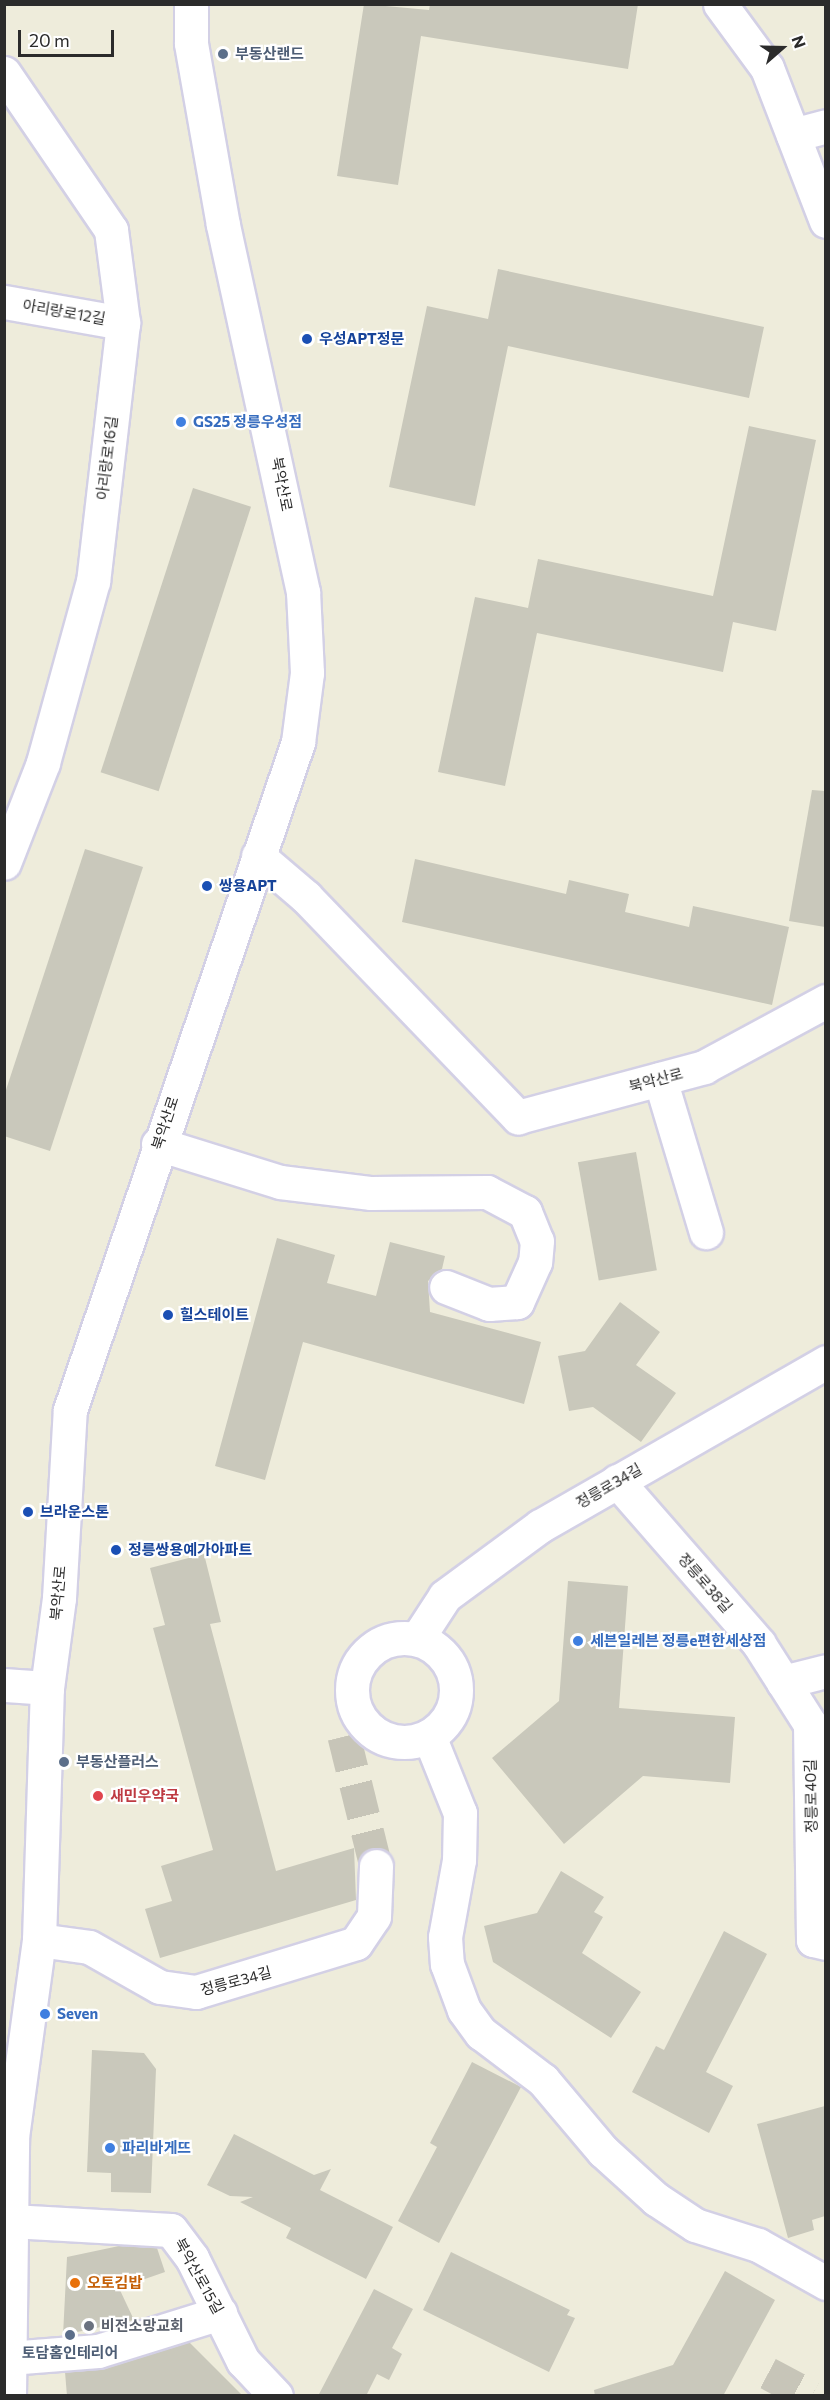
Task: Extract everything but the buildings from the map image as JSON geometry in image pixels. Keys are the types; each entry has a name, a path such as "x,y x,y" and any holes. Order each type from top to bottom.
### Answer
{"street":[{"name":"북악산로","path":"9,2396 12,2137 39,1940 47,1688 59,1598 70,1410 158,1144 298,742 307,673 303,592 217,190 190,43 190,4"},
{"path":"720,4 767,68 825,221"},
{"name":"아리랑로16길","path":"4,73 111,230 123,323 93,581 43,764 4,863"},
{"path":"793,135 825,126"},
{"name":"아리랑로12길","path":"4,302 123,323"},
{"name":"북악산로","path":"258,856 306,897 518,1117 704,1067 825,1001"},
{"path":"660,1079 706,1232"},
{"path":"158,1144 280,1182 371,1193 487,1192 525,1212 537,1241 526,1292 517,1302 489,1304 446,1287"},
{"name":"정릉로34길","path":"417,1640 445,1596 540,1526 825,1362"},
{"name":"정릉로38길","path":"618,1481 759,1644 783,1682"},
{"path":"392,1638 417,1640 440,1651 456,1680 451,1713 429,1736 395,1742 378,1736 355,1709 352,1691 363,1658 376,1646 392,1638"},
{"path":"783,1682 825,1671"},
{"name":"정릉로40길","path":"783,1682 810,1724 813,1940 825,1943"},
{"path":"4,1685 47,1688"},
{"path":"429,1736 460,1813 459,1860 445,1937 447,1964 464,2010 481,2033 543,2080 603,2151 656,2199 694,2225 758,2245 825,2283"},
{"name":"정릉로34길","path":"39,1940 89,1947 160,1987 196,1992 356,1943 374,1916 376,1866"},
{"name":"북악산로15길","path":"11,2221 171,2230 184,2244 243,2361 276,2396"},
{"path":"9,2358 98,2351 220,2313"}],"tunnel":[{"path":"344,1736 376,1866"},
{"path":"768,2373 811,2396"}],"place":[{"name":"부동산랜드","path":"223,54"},
{"name":"우성APT정문","path":"307,339"},
{"name":"GS25 정릉우성점","path":"181,422"},
{"name":"쌍용APT","path":"207,886"},
{"name":"힐스테이트","path":"168,1315"},
{"name":"브라운스톤","path":"28,1512"},
{"name":"정릉쌍용예가아파트","path":"116,1550"},
{"name":"세븐일레븐 정릉e편한세상점","path":"578,1641"},
{"name":"부동산플러스","path":"64,1762"},
{"name":"새민우약국","path":"98,1796"},
{"name":"Seven","path":"45,2014"},
{"name":"파리바게뜨","path":"110,2148"},
{"name":"오토김밥","path":"75,2283"},
{"name":"비전소망교회","path":"89,2326"},
{"name":"토담홈인테리어","path":"70,2335"}]}
